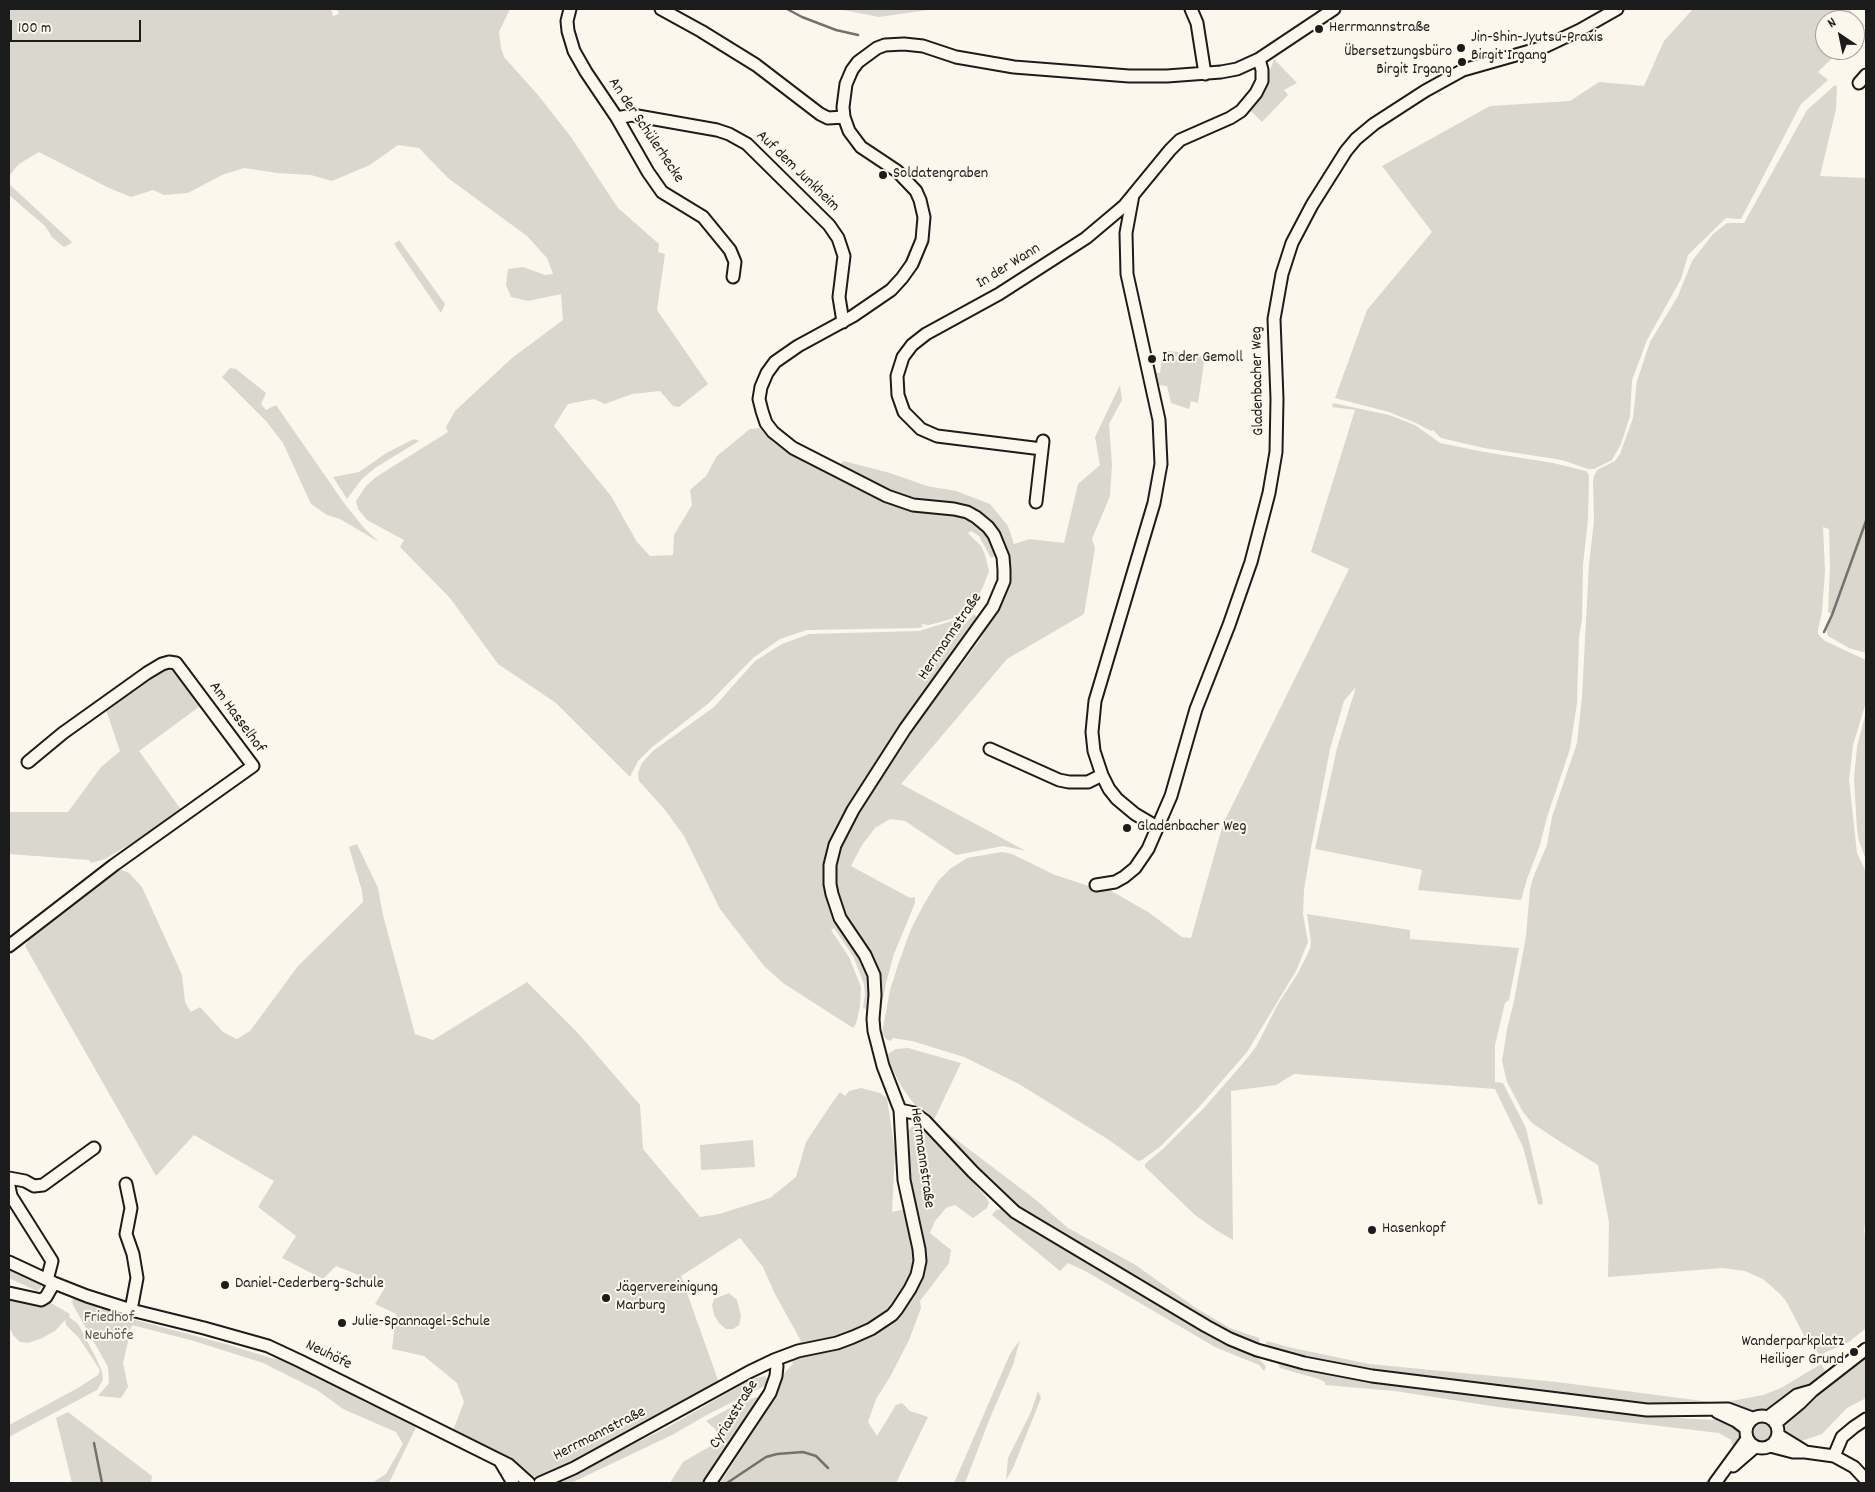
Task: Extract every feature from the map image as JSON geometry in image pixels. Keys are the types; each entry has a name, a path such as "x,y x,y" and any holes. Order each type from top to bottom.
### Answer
{"street":[{"name":"An der Schülerhecke","path":"570,9 568,31 574,51 586,72 617,118 648,172 662,192 703,217 730,250 735,262 733,277"},
{"path":"661,9 701,30 756,65 820,114 828,118 844,117"},
{"path":"1191,9 1197,23 1205,74"},
{"name":"Herrmannstraße","path":"540,1483 582,1463 774,1360 798,1351 853,1338 892,1315 917,1275 920,1249 904,1180 900,1110 883,1066 874,1031 874,975 865,955 840,918 832,894 830,872 832,855 842,830 853,810 905,729 993,607 1004,581 1004,570 1003,557 994,535 976,517 967,512 913,505 887,496 793,448 778,437 768,426 763,416 759,399 761,387 767,373 775,362 788,352 873,304 902,278 917,256 922,240 925,223 920,200 912,187 897,171 858,145 849,131 843,107 844,90 852,70 868,54 885,46 904,44 923,46 956,57 1014,67 1129,76 1205,74 1238,69 1259,59 1334,9"},
{"name":"Gladenbacher Weg","path":"1096,885 1115,882 1135,868 1148,849 1171,796 1196,710 1251,562 1269,493 1277,436 1274,320 1282,274 1292,243 1312,205 1346,151 1356,139 1374,124 1425,91 1470,68 1511,58 1544,47 1580,30 1617,9"},
{"name":"In der Wann","path":"1036,502 1042,445 937,436 917,426 902,408 897,390 897,376 908,350 918,340 999,294 1086,238 1119,210 1176,144 1185,138 1230,118 1248,104 1262,81 1259,59"},
{"name":"Auf dem Junkheim","path":"617,118 632,115 717,130 747,144 829,225 838,238 844,256 839,297 843,322"},
{"path":"1134,194 1126,233 1127,274 1159,420 1161,464 1154,503 1096,701 1092,732 1094,751 1107,786 1117,799 1135,814 1157,828"},
{"name":"Am Hasselhof","path":"9,946 114,864 253,766 176,663 169,662 147,673 63,732 28,762"},
{"path":"990,749 1059,780 1088,782 1102,775"},
{"path":"900,1110 914,1112 925,1121 973,1172 1015,1212 1206,1326 1230,1339 1257,1350 1304,1363 1372,1376 1647,1410 1728,1409 1752,1418 1760,1415 1805,1452"},
{"path":"9,1178 25,1181 34,1186 43,1185 94,1148"},
{"path":"126,1184 131,1208 126,1234 133,1254 137,1278 131,1310"},
{"path":"9,1186 11,1196 52,1261 46,1297 41,1300 9,1292"},
{"name":"Neuhöfe","path":"9,1262 50,1282 131,1310 259,1343 300,1360 500,1461 514,1469 529,1483"},
{"path":"1774,1425 1800,1404 1812,1391 1866,1349"},
{"name":"Cyriaxstraße","path":"710,1483 770,1393 776,1376 777,1366 774,1360"},
{"path":"1714,1410 1736,1421 1749,1438 1760,1448 1770,1446 1793,1452 1834,1456 1854,1467 1866,1480"},
{"path":"1717,1481 1749,1438 1752,1418"},
{"path":"1834,1456 1842,1437 1854,1426 1866,1419"},
{"path":"1770,1446 1775,1441 1774,1425"},
{"path":"500,1461 512,1483"}],"green space":[{"path":"9,9 331,9 333,16 339,14 337,9 510,9 499,32 504,57 538,95 571,137 618,208 659,244 658,252 665,254 657,310 708,384 679,407 673,406 660,391 632,394 605,404 594,399 568,404 554,426 611,496 637,542 650,556 673,555 674,535 692,505 690,490 706,476 717,456 750,429 760,428 774,443 790,454 838,476 856,489 866,488 966,516 981,526 997,555 991,558 979,536 971,531 968,533 981,546 989,571 972,607 962,616 929,625 921,624 923,627 917,628 807,630 780,639 753,658 709,703 651,748 638,761 630,777 556,703 498,664 450,598 400,547 404,540 367,520 358,509 356,501 366,486 376,477 448,432 446,427 455,411 512,358 563,320 561,294 528,301 511,297 506,285 508,269 523,267 545,275 553,274 547,258 527,236 448,178 419,148 398,145 370,165 332,181 311,175 277,173 244,168 222,175 188,193 164,195 153,190 131,197 109,188 39,152 19,164 9,176"},
{"path":"838,9 935,9 879,17"},
{"path":"1693,9 1850,10 1815,10 1815,60 1830,60 1818,72 1828,80 1801,104 1741,219 1726,218 1688,255 1681,279 1647,340 1632,380 1630,416 1621,444 1612,460 1594,469 1588,469 1562,460 1484,448 1441,438 1433,430 1431,431 1389,412 1335,398 1367,310 1432,232 1382,166 1490,106 1570,101 1599,82 1644,86 1664,41"},
{"path":"1274,59 1297,83 1284,90 1288,95 1262,122 1248,108 1265,85"},
{"path":"1835,85 1837,87 1836,109 1820,176 1866,178 1866,653 1849,648 1828,636 1826,629 1832,615 1828,612 1829,529 1823,527 1825,571 1822,612 1818,634 1825,641 1866,660 1866,702 1853,745 1849,780 1857,853 1866,872 1866,1219 1864,1230 1866,1240 1866,1328 1849,1342 1821,1356 1807,1341 1786,1301 1780,1294 1763,1279 1745,1271 1723,1268 1608,1277 1609,1222 1598,1165 1532,1123 1523,1112 1507,1082 1502,1061 1526,936 1530,889 1547,845 1552,817 1577,743 1582,697 1589,564 1594,521 1594,476 1597,470 1615,461 1620,454 1633,418 1637,381 1650,342 1678,296 1692,261 1713,234 1727,223 1744,223 1807,110"},
{"path":"9,184 72,242 64,247 52,237 45,226 9,195"},
{"path":"399,240 445,304 441,313 394,244"},
{"path":"1163,350 1205,356 1198,403 1191,401 1189,409 1171,403 1167,386 1157,385 1156,373 1160,373"},
{"path":"230,368 236,369 266,393 261,404 266,410 276,405 344,503 364,528 379,542 340,519 327,515 311,504 283,443 266,421 222,377"},
{"path":"1120,385 1122,400 1109,424 1112,464 1110,496 1092,539 1095,548 1084,614 1007,659 901,784 1026,851 1003,846 956,855 905,821 890,819 875,828 862,845 851,866 910,898 915,897 915,903 894,954 886,983 878,1026 876,967 871,955 863,946 844,913 835,880 837,853 845,832 914,726 981,638 1006,591 1010,570 1008,555 998,532 984,516 971,508 917,499 890,492 840,464 844,461 890,473 927,486 956,491 990,504 1008,526 1014,544 1030,539 1064,543 1078,484 1100,465 1095,437"},
{"path":"1333,403 1389,415 1415,425 1440,443 1553,463 1586,471 1589,475 1577,703 1570,749 1521,900 1418,890 1422,870 1315,849 1337,748 1356,687 1344,701 1330,749 1304,890 1303,914 1308,942 1296,971 1247,1052 1200,1106 1161,1146 1138,1161 1109,1140 1019,1084 964,1057 912,1041 893,1038 891,1041 886,1039 882,1033 890,990 911,929 924,904 938,881 950,869 967,858 1002,852 1012,854 1055,875 1095,888 1106,888 1148,912 1182,937 1191,938 1223,824 1349,569 1311,552 1355,410 1332,407"},
{"path":"414,439 419,441 375,468 362,479 347,499 333,477 359,472 388,452"},
{"path":"974,614 979,620 957,652 900,725 837,825 825,861 856,949 869,975 870,1010 863,1008 864,984 853,956 834,928 831,930 849,957 861,987 860,1007 856,1024 853,1028 783,983 764,966 720,909 684,836 665,810 639,781 638,773 642,763 653,751 714,707 755,661 782,644 809,634 919,631 955,620 964,625"},
{"path":"161,668 176,670 203,704 139,751 182,811 105,859 91,863 89,860 9,854 9,812 68,812 101,767 120,751 105,707"},
{"path":"1866,712 1866,860 1857,829 1854,778 1857,747"},
{"path":"357,844 378,888 383,915 415,1034 433,1040 527,982 577,1032 640,1105 643,1149 700,1217 719,1214 770,1198 796,1177 806,1142 840,1092 845,1096 849,1091 861,1088 880,1093 887,1098 895,1152 892,1212 915,1207 910,1175 909,1130 914,1124 921,1126 987,1198 989,1203 987,1208 973,1218 955,1205 946,1208 935,1221 930,1233 951,1250 949,1263 920,1301 921,1308 909,1340 876,1399 868,1422 877,1436 896,1405 902,1403 910,1411 928,1417 896,1483 720,1483 777,1396 784,1373 793,1364 787,1348 801,1341 775,1294 763,1267 740,1238 681,1276 719,1383 565,1467 538,1478 530,1476 511,1461 452,1433 464,1402 457,1383 424,1356 392,1349 396,1314 375,1304 386,1286 336,1266 323,1279 282,1258 296,1236 258,1207 274,1181 194,1135 156,1176 25,946 29,939 50,919 116,870 119,869 129,873 142,887 182,975 185,1002 191,1012 200,1007 223,1032 237,1039 250,1031 298,966 363,902 362,891 349,847"},
{"path":"1307,914 1410,930 1410,939 1519,948 1509,1000 1505,1003 1495,1045 1495,1082 1503,1083 1526,1128 1543,1203 1541,1205 1538,1204 1523,1147 1495,1089 1294,1074 1276,1085 1231,1091 1233,1240 1195,1215 1145,1167 1145,1164 1204,1108 1257,1045 1310,949 1311,942"},
{"path":"908,1048 961,1063 933,1122 1036,1200 1068,1228 1134,1264 1196,1308 1230,1328 1259,1338 1260,1343 1256,1347 1226,1335 1016,1209 914,1104 901,1086 891,1066 888,1054 896,1049"},
{"path":"753,1140 755,1167 701,1170 700,1145"},
{"path":"1002,1209 1021,1224 1220,1342 1257,1357 1266,1367 1264,1371 1259,1365 1215,1347 1087,1272 1068,1263 1060,1271 992,1215 996,1210"},
{"path":"9,1268 41,1283 41,1288 37,1291 9,1278"},
{"path":"729,1293 737,1300 741,1316 739,1325 733,1329 726,1329 719,1323 714,1315 712,1305 714,1299"},
{"path":"9,1295 44,1299 70,1314 69,1317 78,1324 96,1358 102,1371 103,1380 97,1390 9,1437 9,1425 78,1388 98,1375 100,1370 79,1338 66,1325 65,1320 55,1331 40,1339 28,1343 20,1342 13,1335 9,1326"},
{"name":"Friedhof Neuhöfe","path":"76,1298 132,1314 132,1319 271,1358 287,1360 315,1373 366,1403 384,1409 417,1425 389,1483 372,1483 386,1474 403,1444 396,1432 343,1409 317,1390 263,1363 194,1341 132,1325 123,1363 128,1387 121,1398 98,1396 109,1383 108,1367 73,1305 72,1300"},
{"path":"1020,1340 1013,1365 965,1483 954,1483 1010,1354"},
{"path":"1267,1341 1369,1364 1557,1382 1710,1402 1731,1401 1763,1395 1781,1388 1821,1364 1828,1375 1767,1412 1679,1408 1395,1376 1319,1363 1264,1347"},
{"path":"1866,1358 1866,1398 1847,1408 1822,1434 1796,1443 1785,1432 1782,1423 1785,1417"},
{"path":"1278,1363 1396,1385 1641,1416 1716,1420 1731,1424 1737,1429 1740,1440 1708,1483 1705,1483 1733,1447 1731,1440 1719,1433 1498,1407 1395,1391 1325,1385 1325,1382 1319,1379 1280,1368"},
{"path":"765,1376 768,1380 764,1386 674,1434 571,1483 555,1483 668,1427 752,1379"},
{"path":"1038,1391 1041,1398 1013,1468 1006,1480 1008,1458 1031,1412"},
{"path":"757,1397 759,1399 703,1483 670,1483 683,1462 719,1441 715,1429 706,1421 739,1403"},
{"path":"68,1412 152,1476 151,1483 72,1483 56,1418"},
{"path":"1761,1422 1768,1425 1771,1432 1768,1439 1761,1442 1754,1439 1751,1432 1754,1425"}],"waterway":[{"path":"787,9 836,30 858,35"},
{"path":"1824,632 1866,521"},
{"path":"94,1443 102,1483"},
{"path":"727,1483 766,1457 777,1454 803,1452 816,1456 828,1468"}],"place":[{"name":"Herrmannstraße","path":"1319,29"},
{"name":"Jin-Shin-Jyutsu-Praxis Birgit Irgang","path":"1461,48"},
{"name":"Übersetzungsbüro Birgit Irgang","path":"1462,62"},
{"name":"Soldatengraben","path":"883,175"},
{"name":"In der Gemoll","path":"1152,359"},
{"name":"Gladenbacher Weg","path":"1127,828"},
{"name":"Hasenkopf","path":"1372,1230"},
{"name":"Daniel-Cederberg-Schule","path":"225,1285"},
{"name":"Jägervereinigung Marburg","path":"606,1298"},
{"name":"Julie-Spannagel-Schule","path":"342,1323"},
{"name":"Wanderparkplatz Heiliger Grund","path":"1854,1352"}]}
